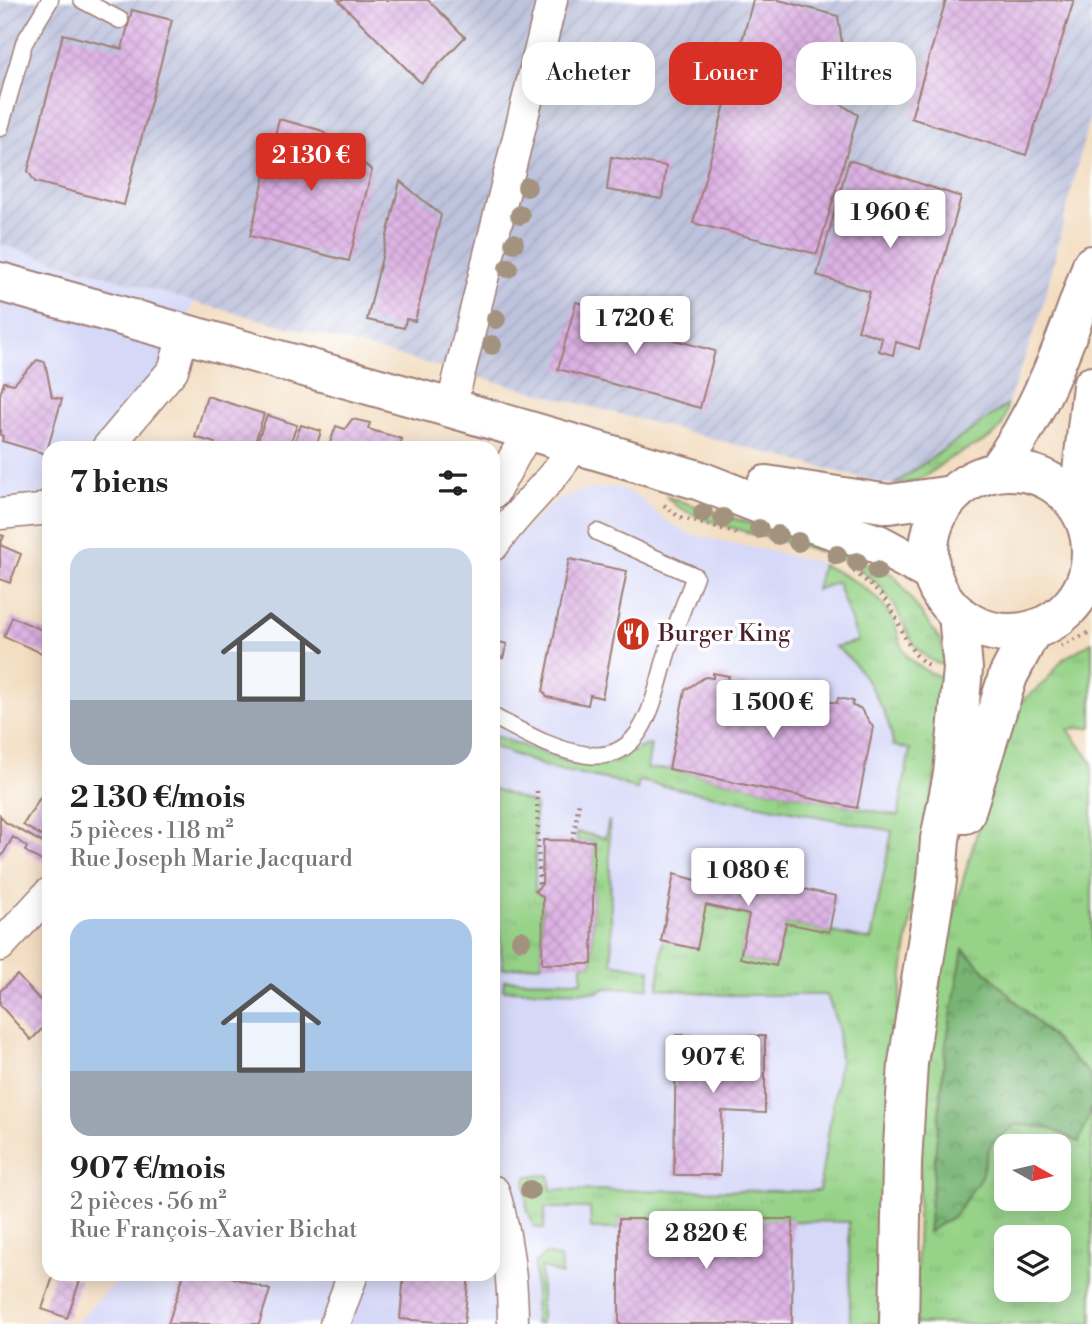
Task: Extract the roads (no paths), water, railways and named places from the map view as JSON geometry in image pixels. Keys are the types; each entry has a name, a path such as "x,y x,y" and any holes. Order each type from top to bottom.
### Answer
{"main road":[{"path":"996,472 1029,420 1076,311 1092,265"},
{"path":"0,282 702,481 788,515 878,544 932,573"},
{"path":"937,880 956,844 1008,676 1067,627 1088,574 1091,542 1086,521 1092,386"},
{"path":"1067,627 993,631 970,623 942,596 932,573 929,550 934,526 952,495 968,483 996,472 1027,472 1042,477 1062,489 1086,521"},
{"path":"702,481 757,484 821,496 889,504 952,495"},
{"path":"899,1324 902,1163 908,1063 937,880 940,839 953,774 963,669 958,614"}],"street":[{"path":"451,408 552,0"},
{"path":"113,441 173,370 184,333"},
{"path":"500,482 528,432"},
{"path":"500,537 522,506 564,464 574,445"},
{"path":"0,514 42,509"},
{"path":"0,946 42,901"},
{"path":"500,1214 513,1279 513,1324"},
{"path":"335,1324 350,1281"}],"lane":[{"path":"0,128 24,43 50,0"},
{"path":"82,0 120,20"},
{"path":"500,720 536,738 590,756 625,747 636,737 657,698 668,649 695,576 597,532"}],"place":[{"name":"Burger King","path":"633,634"}]}
